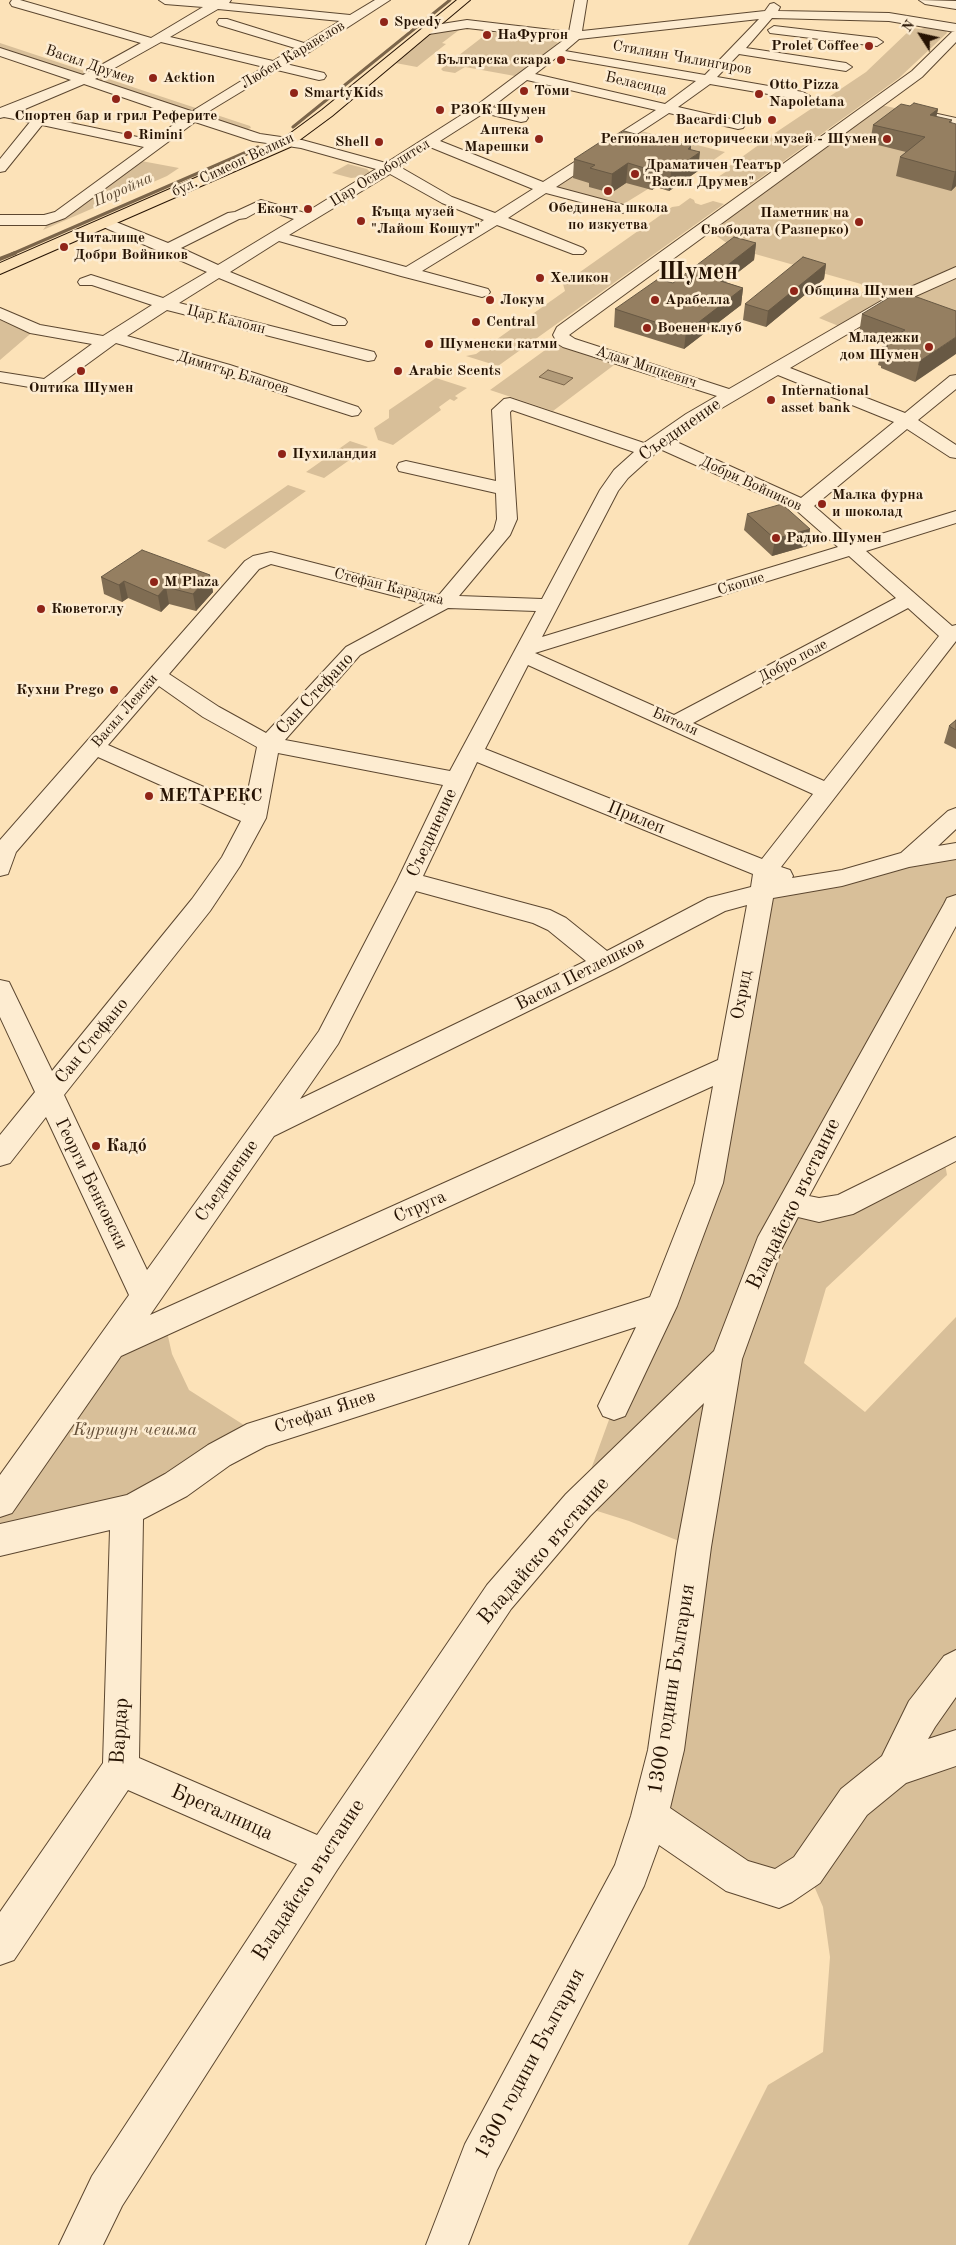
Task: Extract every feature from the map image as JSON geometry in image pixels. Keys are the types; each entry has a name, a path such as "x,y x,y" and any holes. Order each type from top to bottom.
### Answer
{"main road":[{"name":"бул. Симеон Велики","path":"0,269 294,142 464,0"},
{"name":"бул. Симеон Велики","path":"242,146 269,133"},
{"path":"36,236 82,216"}],"street":[{"path":"165,0 220,3 353,19"},
{"name":"Любен Каравелов","path":"0,220 51,219 60,215 197,113 384,0"},
{"path":"575,36 581,0"},
{"path":"925,0 956,5"},
{"path":"758,2 775,7 889,17 956,28"},
{"path":"1,113 89,77 220,3"},
{"path":"16,4 155,40 318,76"},
{"path":"429,30 466,24 575,36 775,7"},
{"path":"407,273 498,218 668,108 708,79 758,28 775,7"},
{"path":"449,12 466,24"},
{"path":"223,22 307,48"},
{"path":"758,28 877,42"},
{"path":"878,103 917,74 956,35"},
{"name":"Цар Освободител","path":"0,377 47,385 109,340 165,304 389,168 482,108 575,36"},
{"name":"Васил Друмев","path":"0,43 89,77 197,113 389,168 447,200 498,218 578,251"},
{"path":"736,50 846,67"},
{"name":"Васил Друмев","path":"0,52 89,77"},
{"name":"Стилиян Чилингиров","path":"555,53 568,70 708,79 803,96"},
{"name":"Беласица","path":"525,76 568,70 668,108 738,125"},
{"path":"878,103 956,122"},
{"name":"Адам Мицкевич","path":"731,395 573,344 562,338 561,335 564,330 878,103"},
{"path":"482,108 521,118"},
{"path":"1,113 156,145"},
{"path":"0,168 38,120"},
{"path":"429,142 544,188 622,209"},
{"path":"168,249 261,204 306,218"},
{"path":"106,223 208,265 217,272 339,322"},
{"path":"276,236 482,292"},
{"name":"Съединение","path":"0,1502 329,1037 409,881 456,780 609,490 621,474 652,446 731,395 903,304 956,272"},
{"name":"Цар Калоян","path":"86,282 91,280 165,304 368,356"},
{"name":"Димитър Благоев","path":"0,313 36,329 109,340 224,369 352,410"},
{"path":"777,369 906,420 956,454"},
{"path":"803,506 956,380"},
{"name":"Добри Войников","path":"510,403 652,446 803,506 908,600 953,633"},
{"name":"Сан Стефано","path":"0,1155 201,905 232,860 254,818 269,744 353,651 444,602 503,531 507,520 501,410 510,403"},
{"path":"406,467 504,489"},
{"name":"Скопие","path":"524,652 956,517"},
{"name":"Стефан Караджа","path":"260,560 271,558 444,602 549,605"},
{"name":"Васил Левски","path":"2,856 156,675 252,565 260,560"},
{"name":"Добро поле","path":"677,722 908,600"},
{"name":"Охрид","path":"614,1406 662,1306 709,1184 763,881 827,791 953,633"},
{"name":"Битоля","path":"524,652 827,791"},
{"path":"156,675 211,712 269,744 456,780"},
{"path":"94,748 254,818"},
{"name":"Прилеп","path":"472,752 763,881"},
{"path":"917,858 946,836 956,816"},
{"path":"917,858 956,851"},
{"path":"917,858 940,859 956,865"},
{"name":"Васил Петлешков","path":"265,1129 605,963 763,881 801,885 842,878 917,858"},
{"path":"409,881 541,916 556,924 605,963"},
{"name":"Владайско въстание","path":"80,2245 107,2191 324,1857 499,1597 578,1505 727,1359 768,1246 956,904"},
{"name":"Георги Бенковски","path":"0,989 145,1298"},
{"name":"Струга","path":"112,1346 729,1067"},
{"path":"790,1204 819,1210 843,1206 956,1148"},
{"name":"Стефан Янев","path":"0,1540 126,1510 142,1504 176,1485 219,1455 258,1434 662,1306"},
{"name":"1300 години България","path":"447,2245 480,2159 631,1873 650,1816 666,1750 694,1547 727,1359"},
{"name":"Вардар","path":"0,1946 121,1768 126,1510"},
{"path":"895,1769 922,1714 956,1668"},
{"path":"650,1816 739,1878 779,1889 807,1870 854,1802 895,1769 956,1748"},
{"name":"Брегалница","path":"121,1768 324,1857"}],"green space":[{"path":"467,24 442,43 446,44 417,67 390,62 429,30"},
{"path":"929,26 944,29 947,33 899,78 745,189 734,186 742,180 737,177 718,177 727,171 728,167 778,131 866,72 912,28 921,29"},
{"path":"489,32 553,40 558,43 515,76 465,67 455,73 441,69"},
{"path":"0,43 250,126 251,128 239,132 0,52"},
{"path":"877,104 956,122 956,327 894,300 846,329 819,318 866,290 861,284 734,248 705,228"},
{"path":"633,129 725,152 669,191 656,187 652,190 648,189 622,205 556,187 589,166"},
{"path":"136,160 179,168 167,176 43,230 51,219"},
{"path":"348,164 367,169 370,172 360,177 351,178 332,173"},
{"path":"690,198 695,203 701,205 713,201 724,204 498,366 466,356 476,354 565,291 563,284 672,207 679,206"},
{"path":"0,313 36,329 0,360"},
{"path":"559,340 622,359 553,411 490,390"},
{"path":"436,378 467,388 455,396 458,398 454,401 450,399 439,407 441,410 393,445 378,440 374,428 389,418 389,410"},
{"path":"350,441 368,447 324,478 306,472"},
{"path":"288,485 306,491 225,549 207,541"},
{"path":"956,857 956,904 790,1204 819,1210 943,1153 947,1175 826,1288 804,1363 865,1412 956,1317 956,2245 688,2245 768,2085 823,2052 830,1957 823,1907 803,1860 772,1879 738,1866 666,1805 694,1547 629,1521 578,1505 614,1406 709,1183 761,892"},
{"name":"Куршун чешма","path":"165,1323 172,1354 189,1390 258,1434 176,1485 0,1540 0,1502 112,1346"}],"shaded area":[{"path":"548,370 573,378 564,385 539,377"}],"building":[{"path":"914,103 938,109 930,115 952,120 949,122 956,124 955,172 900,157 925,137 873,125 901,104 910,106"},
{"path":"624,131 643,136 646,134 691,146 688,149 700,152 671,172 657,168 654,171 628,163 612,174 590,168 595,165 574,159 611,135 616,136"},
{"path":"734,237 756,243 711,278 743,288 686,332 615,309 658,279 673,283"},
{"path":"803,257 826,264 768,311 745,304"},
{"path":"900,291 956,311 956,337 920,361 885,348 888,346 882,344 905,330 862,314"},
{"path":"782,504 810,529 775,539 747,514"},
{"path":"142,550 210,575 193,594 166,587 158,596 124,581 119,585 101,577"},
{"path":"956,720 956,730 949,726"}],"waterway":[{"name":"Поройна","path":"293,127 450,0"},
{"name":"Поройна","path":"12,254 258,147"},
{"name":"Поройна","path":"0,259 15,253"}],"place":[{"name":"Speedy","path":"384,22"},
{"name":"НаФургон","path":"487,35"},
{"name":"Prolet Coffee","path":"869,46"},
{"name":"Българска скара","path":"561,60"},
{"name":"Acktion","path":"153,78"},
{"name":"Томи","path":"524,91"},
{"name":"SmartyKids","path":"294,93"},
{"name":"Otto Pizza Napoletana","path":"759,94"},
{"name":"Спортен бар и грил Реферите","path":"116,99"},
{"name":"РЗОК Шумен","path":"440,110"},
{"name":"Bacardi Club","path":"772,120"},
{"name":"Rimini","path":"128,135"},
{"name":"Аптека Марешки","path":"539,139"},
{"name":"Регионален исторически музей - Шумен","path":"887,139"},
{"name":"Shell","path":"379,142"},
{"name":"Драматичен Театър \"Васил Друмев\"","path":"635,174"},
{"name":"Обединена школа по изкуства","path":"608,191"},
{"name":"Еконт","path":"308,209"},
{"name":"Къща музей \"Лайош Кошут\"","path":"361,221"},
{"name":"Паметник на Свободата (Разперко)","path":"859,222"},
{"name":"Читалище Добри Войников","path":"64,247"},
{"name":"Хеликон","path":"540,278"},
{"name":"Община Шумен","path":"794,291"},
{"name":"Локум","path":"490,300"},
{"name":"Арабелла","path":"655,300"},
{"name":"Central","path":"476,322"},
{"name":"Военен клуб","path":"647,328"},
{"name":"Шуменски катми","path":"429,344"},
{"name":"Младежки дом Шумен","path":"929,347"},
{"name":"Оптика Шумен","path":"81,371"},
{"name":"Arabic Scents","path":"398,371"},
{"name":"International asset bank","path":"771,400"},
{"name":"Пухиландия","path":"282,454"},
{"name":"Малка фурна и шоколад","path":"822,504"},
{"name":"Радио Шумен","path":"776,538"},
{"name":"M Plaza","path":"154,582"},
{"name":"Кюветоглу","path":"41,609"},
{"name":"Кухни Prego","path":"114,690"},
{"name":"МЕТАРЕКС","path":"149,796"},
{"name":"Кадó","path":"96,1146"}],"district":[{"name":"Шумен","path":"698,273"}]}
